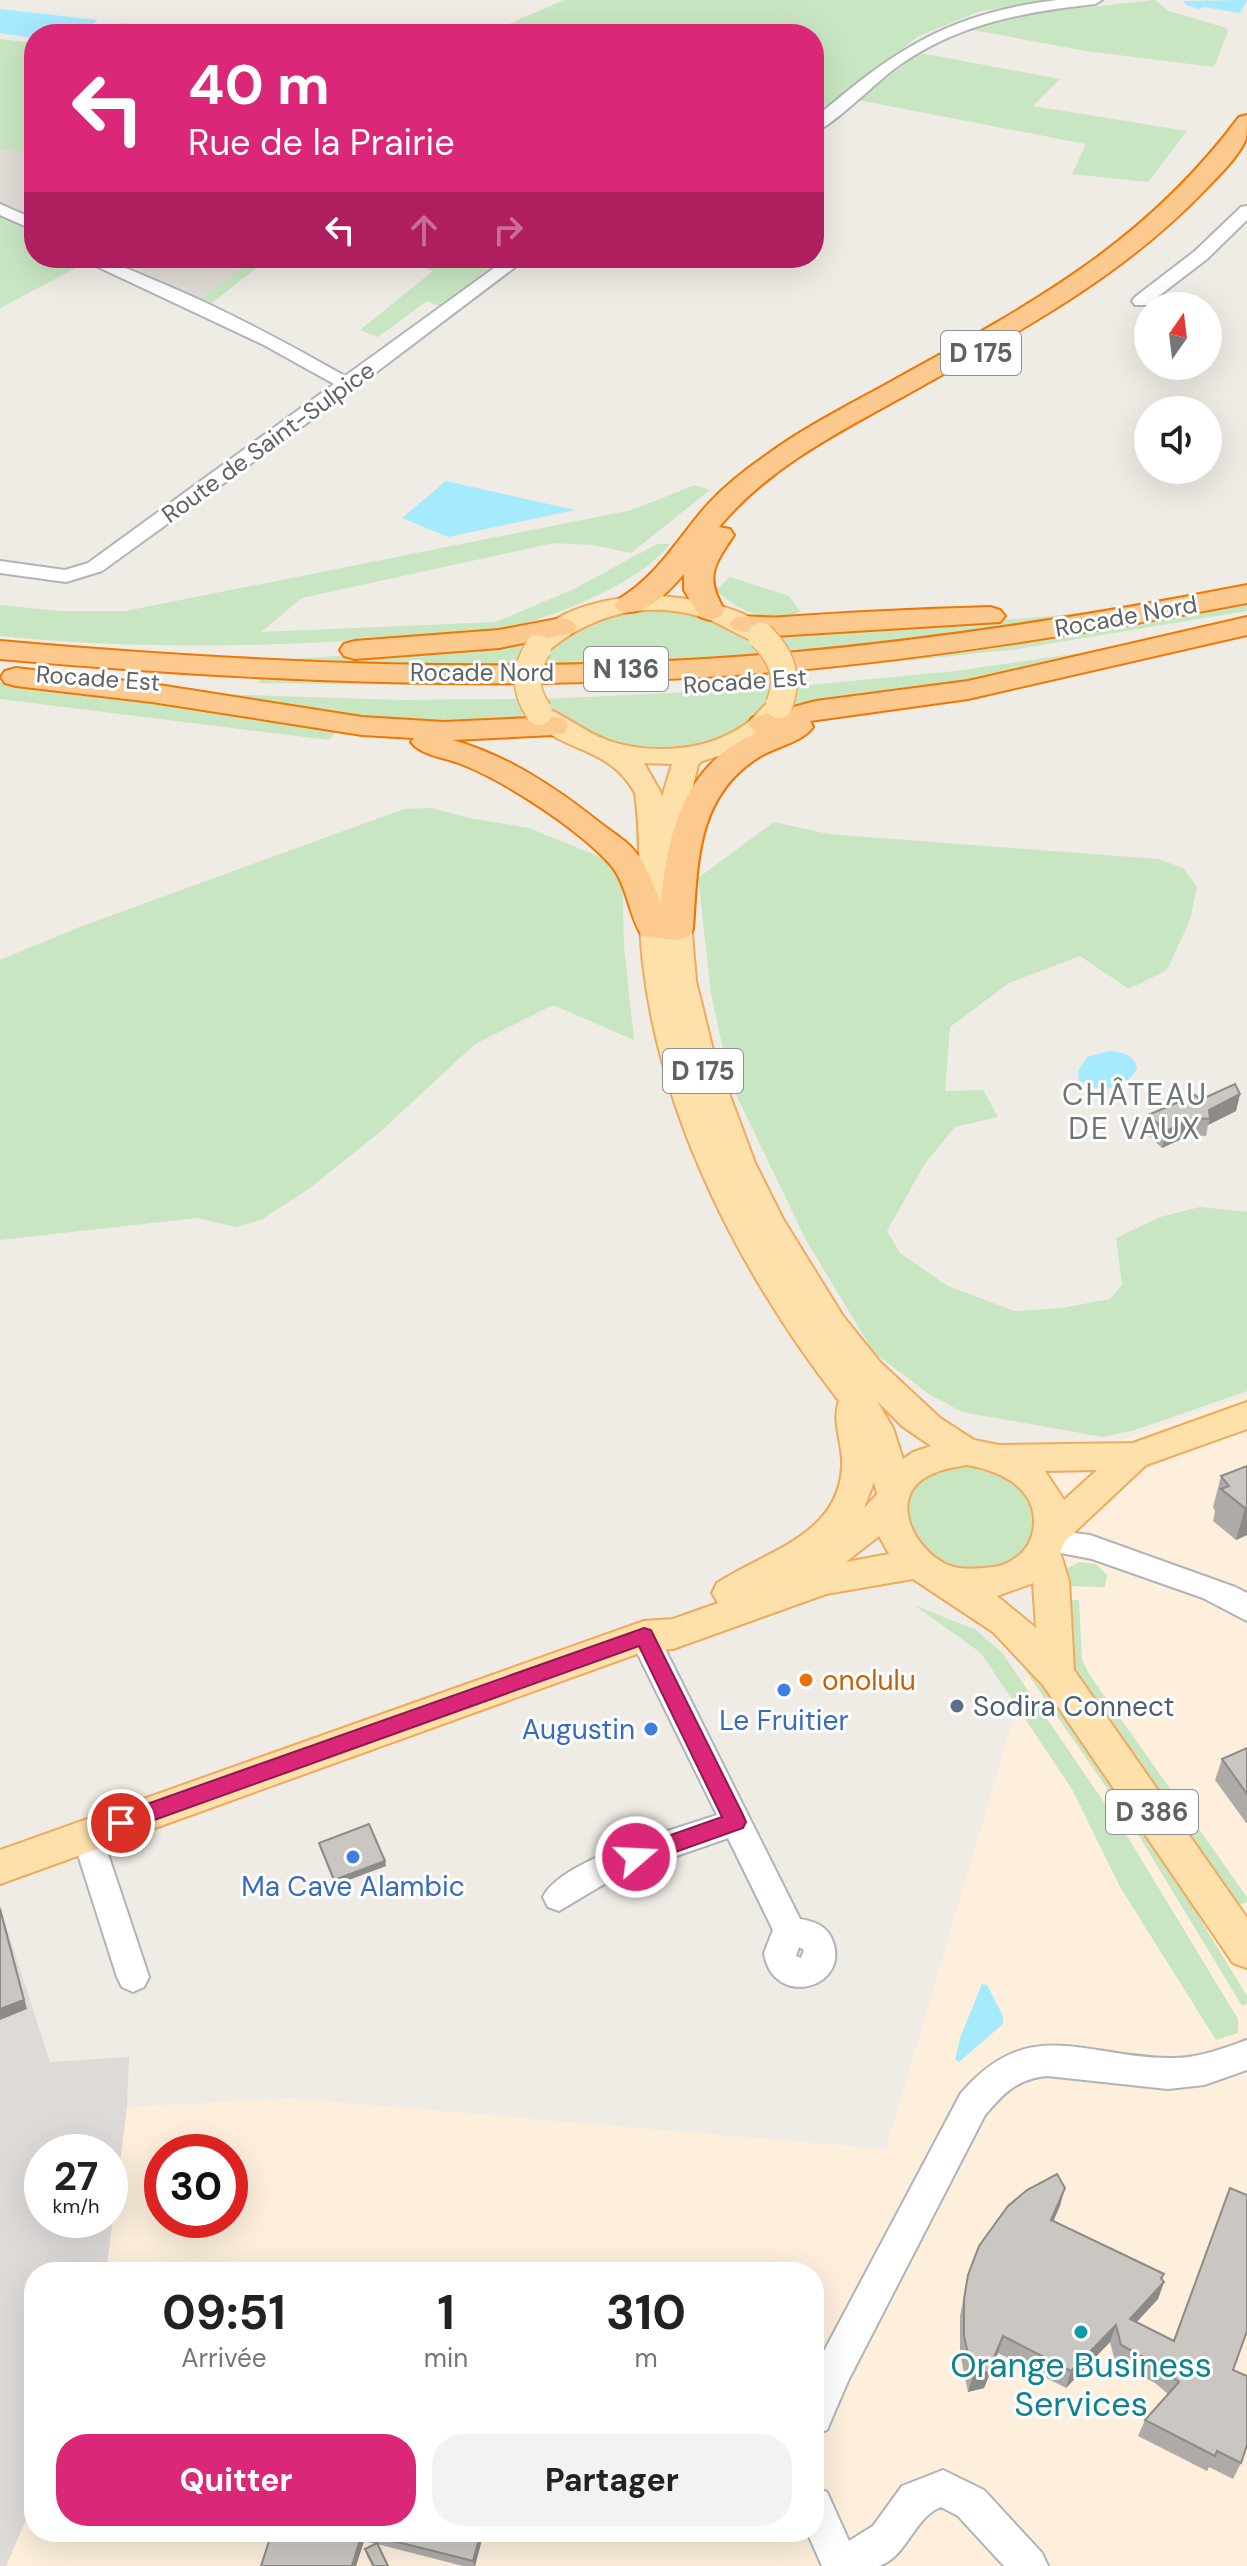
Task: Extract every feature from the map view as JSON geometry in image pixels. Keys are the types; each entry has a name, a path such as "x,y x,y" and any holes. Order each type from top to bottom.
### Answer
{"highway":[{"name":"D 175","path":"629,605 659,584 721,507 779,458 1053,297 1121,251 1188,195 1235,141 1247,122"},
{"name":"D 175","path":"710,611 696,589 698,574 710,550 739,511 775,478 817,448 1068,302 1137,255 1203,198 1247,147"},
{"path":"753,630 869,619 1032,614 1101,608 1247,586"},
{"name":"Rocade Nord","path":"0,647 145,663 342,672 495,673 689,666 861,653 1004,636 1112,620 1247,594"},
{"name":"Rocade Est","path":"0,673 329,691 494,692 648,687 786,679 950,663 1076,646 1247,616"},
{"path":"771,715 968,690 1247,626"},
{"path":"0,647 213,657 488,640 562,627"},
{"path":"0,673 362,726 462,750 513,774 622,857 665,928"},
{"path":"665,928 690,818 700,794 727,764 749,748 796,728 938,700 968,690"},
{"path":"362,726 444,731 546,719"}],"main road":[{"path":"670,604 710,611 753,630 776,651 785,669 786,687 771,715 734,741 694,753 651,756 609,751 581,742 546,719 529,696 526,680 529,663 538,648 562,627 592,613 629,605 670,604"},
{"name":"D 175","path":"609,751 635,769 648,793 665,928 700,1064 724,1130 749,1185 827,1319 876,1381 918,1420 983,1455"},
{"name":"D 175","path":"694,753 687,760 679,780 673,821 660,995 676,1060 725,1189 766,1264 855,1401 865,1409 880,1437 890,1499"},
{"path":"644,1636 665,1618 730,1593 743,1583 809,1551 840,1519 851,1498 859,1471 859,1442 851,1414 855,1401"},
{"path":"730,1593 747,1592 824,1560 843,1547 890,1499 914,1466 948,1453 1134,1456 1247,1415"},
{"path":"983,1455 1016,1466 1041,1489 1049,1502 1056,1674"},
{"path":"0,1867 644,1636 673,1634 825,1580 929,1571 964,1583 1002,1581 1029,1569 1049,1542 1134,1456"},
{"path":"890,1499 894,1538 929,1571"},
{"name":"D 386","path":"929,1571 1002,1617 1019,1633 1041,1665 1056,1674 1247,1950"}],"street":[{"path":"824,119 866,84 934,37 1010,12 1095,0"},
{"path":"0,209 24,220"},
{"path":"1153,292 1201,255 1247,211"},
{"path":"111,268 182,298 270,341 348,385"},
{"name":"Route de Saint-Sulpice","path":"0,567 58,576 85,572 348,385 506,268"},
{"path":"1049,1542 1077,1541 1146,1569 1227,1595 1247,1609"},
{"path":"644,1636 792,1935"},
{"path":"559,1897 606,1867 736,1822"},
{"path":"87,1836 133,1977"},
{"path":"824,2394 973,2104 991,2082 1010,2068 1044,2059 1134,2071 1187,2073 1247,2055"},
{"path":"824,2526 843,2566 886,2539 915,2499 943,2488 971,2503 1029,2566"}],"shaded area":[{"path":"0,150 24,151 24,218 0,207"},
{"path":"122,268 256,268 210,304"},
{"path":"1247,1396 1247,2566 6,2566 24,2524 24,2542 824,2542 824,2262 107,2262 110,2238 128,2238 128,2134 124,2134 127,2107 290,2098 886,2149 1033,1652 1032,1563 1025,1473"},
{"path":"0,1907 50,2062 129,2057 124,2134 24,2134 24,2238 110,2238 107,2262 24,2262 24,2524 6,2566 0,2566"}],"green space":[{"path":"564,0 1061,0 981,11 919,36 824,108 824,24 509,24"},
{"path":"1155,0 1169,11 1226,28 1228,32 1214,67 1086,51 968,29 1026,14"},
{"path":"0,39 24,42 24,151 0,150"},
{"path":"920,53 1060,79 1033,106 1187,131 1148,182 1072,174 1086,144 858,100"},
{"path":"0,211 24,223 24,268 76,268 0,308"},
{"path":"242,268 256,268 210,304 199,300"},
{"path":"424,268 500,268 444,308 427,301 378,337 360,330 433,271"},
{"path":"695,485 710,490 631,553 593,545 554,543 302,598 261,632 496,622 576,588 657,544 670,544 637,573 592,598 543,618 499,630 456,636 239,645 144,645 0,636 0,605 60,611 126,611 632,510"},
{"path":"730,577 789,596 800,611 791,616 768,618 744,610 716,590"},
{"path":"1247,601 1247,611 1018,649 799,672 796,664"},
{"path":"1138,607 968,633 791,651 777,636 1030,618"},
{"path":"649,609 689,612 742,630 764,654 541,665 552,643 600,617"},
{"path":"1162,641 1031,673 801,708 794,705 799,686 956,671"},
{"path":"521,644 525,647 515,665 246,662"},
{"path":"262,675 513,678 513,686 259,683"},
{"path":"0,682 336,732 329,740 0,699"},
{"path":"772,688 764,708 750,723 731,735 709,743 661,750 619,747 599,740 567,721 543,699"},
{"path":"213,694 402,700 517,699 527,717 524,720 379,724"},
{"path":"432,808 529,828 622,866 624,947 634,1040 553,1005 475,1044 381,1131 310,1188 261,1220 236,1227 197,1218 0,1240 0,960 77,928 404,809"},
{"path":"774,822 828,834 1158,859 1183,868 1197,887 1190,920 1167,970 1129,989 1080,956 1009,983 950,1027 945,1091 983,1090 998,1117 955,1127 924,1165 887,1231 900,1253 946,1285 1014,1311 1062,1308 1110,1299 1122,1285 1116,1238 1160,1217 1200,1207 1247,1212 1247,1391 1135,1430 1103,1437 962,1412 929,1394 874,1353 806,1240 730,1082 711,993 698,878"},
{"path":"964,1465 997,1474 1012,1483 1034,1507 1037,1522 1035,1537 1017,1560 990,1568 962,1568 938,1560 920,1546 909,1528 907,1508 914,1490 933,1475"},
{"path":"1079,1562 1096,1564 1107,1575 1105,1587 1063,1586 1066,1569"},
{"path":"1065,1600 1079,1600 1082,1659 1089,1674 1247,1897 1247,1902 1236,1906 1075,1674 1069,1659"},
{"path":"914,1605 976,1630 1003,1654 1129,1839 1238,2019 1238,2033 1216,2040 1120,1887 1073,1791 981,1653"},
{"path":"1006,1629 1152,1840 1247,1996 1247,2004 1242,2006 1133,1826 1005,1641"}],"water":[{"path":"1247,0 1240,13 1204,7 1199,9 1183,1"},
{"path":"0,9 97,20 93,24 24,24 24,37 0,33"},
{"path":"446,481 575,510 448,537 402,518"},
{"path":"1110,1051 1127,1055 1136,1063 1137,1068 1126,1082 1103,1089 1079,1080 1078,1071 1087,1057"},
{"path":"982,1984 987,1985 1003,2016 1003,2024 959,2062 955,2060 960,2038"}],"building":[{"path":"1235,1084 1240,1094 1209,1110 1210,1119 1194,1118 1166,1131 1148,1115 1195,1095 1200,1100"},
{"path":"1247,1466 1245,1508 1221,1489 1229,1486 1221,1476"},
{"path":"1247,1748 1247,1794 1222,1759"},
{"name":"Ma Cave Alambic","path":"369,1824 385,1861 334,1880 319,1843"},
{"path":"0,1909 24,2000 0,2009"},
{"name":"Orange Business Services","path":"1057,2174 1065,2188 1051,2220 1164,2274 1161,2278 1164,2282 1130,2319 1174,2341 1230,2188 1247,2195 1247,2331 1233,2370 1247,2376 1247,2445 1241,2463 1217,2451 1215,2456 1145,2420 1179,2382 1162,2367 1121,2345 1116,2325 1071,2371 1003,2336 988,2372 973,2376 964,2336 964,2299 968,2275 979,2246 1008,2206 1027,2190"},
{"path":"269,2542 359,2542 352,2566 261,2566"},
{"path":"398,2542 478,2542 473,2561"},
{"path":"377,2543 388,2566 374,2566 365,2549"}],"place":[{"name":"onolulu","path":"806,1680"},
{"name":"Le Fruitier","path":"784,1690"},
{"name":"Sodira Connect","path":"957,1706"},
{"name":"Augustin","path":"651,1729"},
{"name":"Ma Cave Alambic","path":"353,1857"},
{"name":"Orange Business Services","path":"1081,2332"}],"district":[{"name":"CHÂTEAU DE VAUX","path":"1135,1111"}],"route":[{"path":"121,1823 644,1636 736,1822 636,1857"}]}
